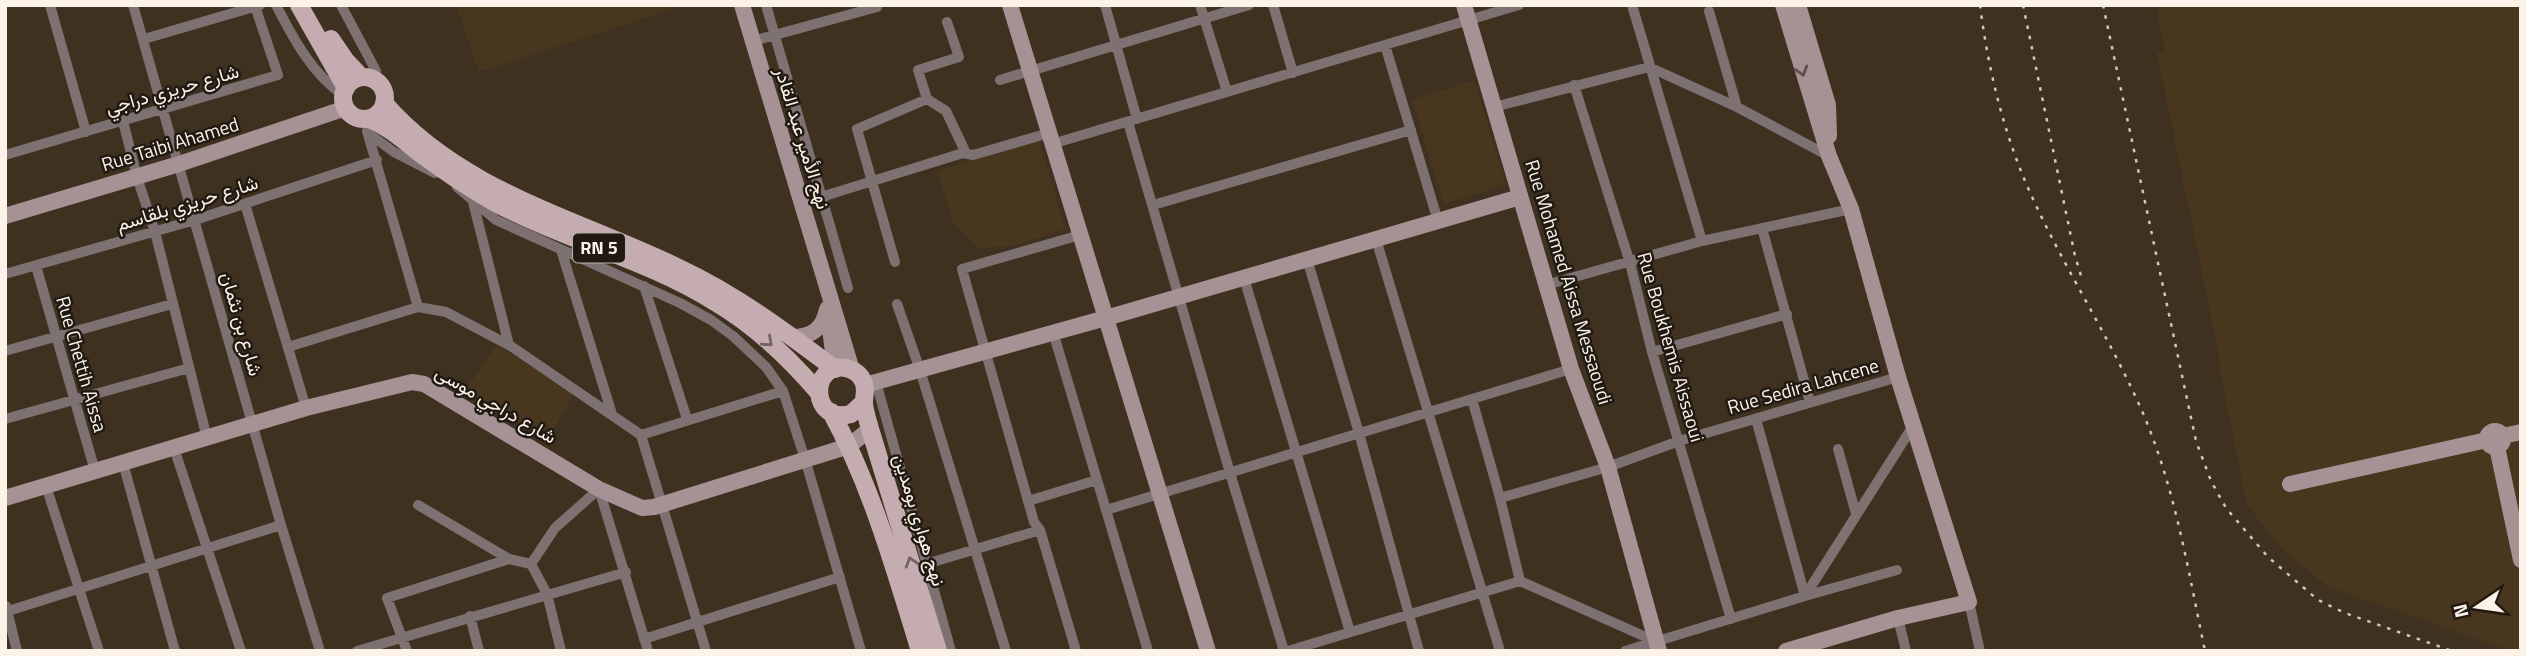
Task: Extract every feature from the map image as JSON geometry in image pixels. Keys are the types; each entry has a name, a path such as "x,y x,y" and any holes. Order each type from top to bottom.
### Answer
{"main road":[{"name":"RN 5","path":"299,5 355,110 388,128 472,190 495,203 534,222 669,277 716,302 757,332 819,393"},
{"path":"313,5 337,49 367,78 383,89 384,103 379,113 355,110 352,81 367,78"},
{"name":"RN 5","path":"384,103 415,134 471,174 531,205 697,276 843,370"},
{"path":"843,370 860,376 868,389 851,414 843,416 831,412 822,404 819,393 822,379 843,370"},
{"name":"نهج هواري بومدين","path":"868,389 870,429 938,651"},
{"name":"نهج هواري بومدين","path":"831,412 849,446 876,512 920,651"}],"street":[{"path":"50,5 86,132"},
{"name":"شارع بن نثمان","path":"133,5 281,525 320,651"},
{"path":"276,5 307,58 323,78 394,152 455,185 496,220 680,303 733,336 766,367 783,391 840,576 859,650"},
{"path":"341,5 376,71 367,78"},
{"name":"نهج الأمير عبد القادر","path":"742,5 825,283 843,370"},
{"path":"766,5 848,288"},
{"path":"1010,5 1208,651"},
{"path":"1105,5 1153,205 1230,473 1286,651 1521,581 1658,646"},
{"path":"1200,5 1227,92"},
{"path":"1000,80 1249,5"},
{"path":"1273,5 1293,73"},
{"path":"821,197 963,153 973,156 1132,120 1385,45 1466,13 1520,5"},
{"path":"1632,5 1702,242"},
{"path":"1783,5 1829,156 1851,209 1898,377 1969,602 1980,651"},
{"path":"1798,5 1828,105 1829,156"},
{"path":"144,38 257,6"},
{"name":"شارع حريزي دراجي","path":"5,155 278,75 257,6"},
{"path":"753,41 877,7"},
{"path":"1709,11 1737,107"},
{"name":"Rue Mohamed Aissa Messaoudi","path":"1466,13 1571,369 1608,467 1658,646"},
{"path":"947,22 959,57 918,70 927,99 946,111 964,149 963,153"},
{"path":"1385,45 1438,221"},
{"path":"1494,107 1649,66 1737,107 1829,156"},
{"name":"Rue Boukhemis Aissaoui","path":"1574,85 1630,263 1653,352 1731,619"},
{"path":"895,261 857,129 927,99"},
{"path":"355,110 377,160 418,307"},
{"name":"Rue Taibi Ahamed","path":"5,216 355,110"},
{"path":"123,121 155,232 207,439"},
{"path":"1153,205 1411,130"},
{"name":"شارع حريزي بلقاسم","path":"5,274 195,220 377,160"},
{"path":"951,651 926,564 868,389 920,370 1520,197"},
{"path":"473,202 509,345"},
{"path":"245,204 306,408"},
{"path":"1546,285 1702,242 1851,209"},
{"path":"1762,228 1811,402"},
{"path":"1076,651 1040,530 1034,522 961,269 1080,235"},
{"path":"1376,239 1500,651"},
{"path":"561,250 612,414"},
{"path":"1307,259 1359,433 1419,651"},
{"name":"Rue Chettih Aissa","path":"36,266 95,471"},
{"path":"1244,278 1350,632"},
{"name":"نهج الأمير عبد القادر","path":"825,283 827,307 843,370"},
{"path":"644,286 687,419"},
{"path":"5,351 172,304"},
{"path":"897,304 920,370 1006,651"},
{"path":"288,347 418,307 446,312 509,345 641,435 706,651"},
{"path":"792,337 809,336 817,330 824,320 827,307"},
{"path":"1653,352 1787,314"},
{"path":"1053,332 1148,651"},
{"path":"5,419 189,368"},
{"path":"1106,510 1571,369"},
{"name":"Rue Sedira Lahcene","path":"1500,498 1608,467 1679,441 1898,377"},
{"name":"شارع دراجي موسى","path":"5,498 306,408 403,383 418,382 600,489 642,508 849,446 870,429"},
{"path":"641,435 783,391"},
{"path":"1472,400 1521,581"},
{"path":"1756,419 1805,596"},
{"path":"1805,596 1913,426"},
{"path":"2290,484 2496,441 2521,432"},
{"path":"2496,441 2521,560"},
{"path":"174,448 241,651"},
{"path":"1838,449 1856,514"},
{"path":"123,463 175,651"},
{"path":"1028,501 1097,480"},
{"path":"46,486 99,651"},
{"path":"531,564 555,528 600,489 648,651"},
{"path":"418,505 509,559 531,564 547,594 561,651"},
{"path":"17,651 6,609 281,525"},
{"path":"926,564 1040,530"},
{"path":"407,651 387,598 509,559"},
{"path":"1625,651 1658,646 1731,619 1898,570"},
{"path":"357,651 626,572"},
{"path":"644,639 840,576"},
{"path":"1786,651 1898,618 1969,602"},
{"path":"470,617 479,651"},
{"path":"1898,618 1906,651"}],"shaded area":[{"path":"456,5 685,5 479,72"},
{"path":"2156,5 2521,5 2521,651 2511,651 2329,587 2283,550 2247,505 2157,54 2165,50"},
{"path":"1474,80 1506,185 1444,204 1412,100"},
{"path":"1038,140 1066,229 1012,246 979,248 954,225 938,171"},
{"path":"497,345 574,393 547,441 464,392"}],"railway":[{"path":"1980,5 1999,104 2023,176 2046,226 2116,357 2153,440 2180,529 2205,651"},
{"path":"2023,5 2082,279"},
{"path":"2103,5 2196,441 2211,481 2226,508 2268,557 2318,600 2345,613 2452,651"}]}
